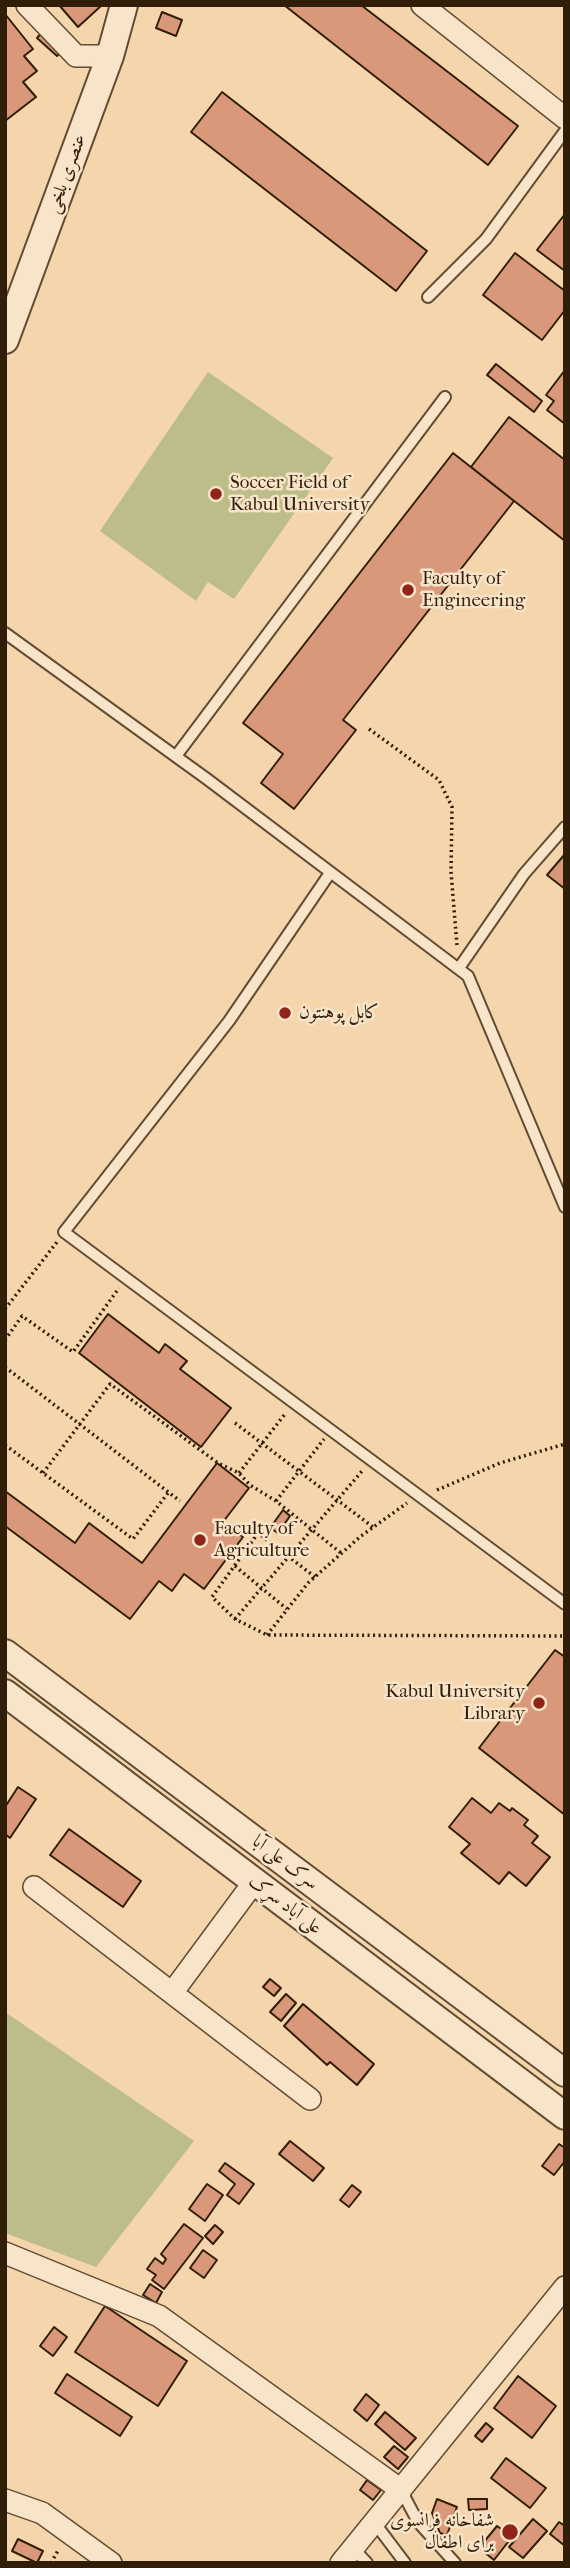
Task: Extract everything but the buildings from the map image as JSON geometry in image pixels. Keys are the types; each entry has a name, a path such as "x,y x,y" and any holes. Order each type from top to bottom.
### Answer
{"street":[{"path":"27,5 76,56 110,56"},
{"name":"عنصری بلخی","path":"5,340 110,56 124,5"},
{"path":"422,5 565,118"},
{"name":"سرک علی آبا","path":"6,1654 565,2073"},
{"name":"علی آباد سړک","path":"5,1693 565,2116"},
{"path":"172,1993 254,1882"},
{"path":"34,1887 310,2099"},
{"path":"443,2025 464,1997"},
{"path":"5,2253 159,2316 401,2490"},
{"path":"354,2558 374,2522 565,2287"},
{"path":"5,2500 42,2513 111,2563"}],"lane":[{"path":"428,297 486,239 565,131"},
{"path":"176,756 445,397"},
{"path":"5,633 176,756 468,976 565,1206"},
{"path":"459,968 524,874 565,827"},
{"path":"330,873 237,1011 64,1233 423,1496 565,1604"},
{"path":"401,2490 418,2522 455,2563"},
{"path":"374,2522 405,2563"}],"path":[{"path":"369,729 439,780 452,807 451,872 459,968"},
{"path":"5,1308 64,1233"},
{"path":"5,1340 22,1316 72,1352 121,1286"},
{"path":"5,1367 180,1501"},
{"path":"43,1473 110,1384 218,1463 239,1473 250,1485 276,1501 341,1553"},
{"path":"239,1473 289,1409"},
{"path":"235,1423 373,1527"},
{"path":"276,1501 325,1439"},
{"path":"267,1635 315,1577 373,1527 408,1502 500,1463 565,1444"},
{"path":"5,1445 133,1539 168,1493"},
{"path":"235,1619 365,1469"},
{"path":"315,1577 258,1533 212,1597 235,1619 267,1635 565,1636"},
{"path":"234,1566 287,1609"}],"green space":[{"name":"Soccer Field of Kabul University","path":"208,372 333,458 234,599 208,582 196,601 100,531"},
{"path":"5,2012 194,2141 96,2267 5,2233"}],"place":[{"name":"Soccer Field of Kabul University","path":"216,494"},
{"name":"Faculty of Engineering","path":"408,590"},
{"name":"کابل پوهنتون","path":"285,1013"},
{"name":"Faculty of Agriculture","path":"200,1540"},
{"name":"Kabul University Library","path":"539,1703"},
{"name":"شفاخانه فرانسوی برای اطفال","path":"510,2532"}]}
